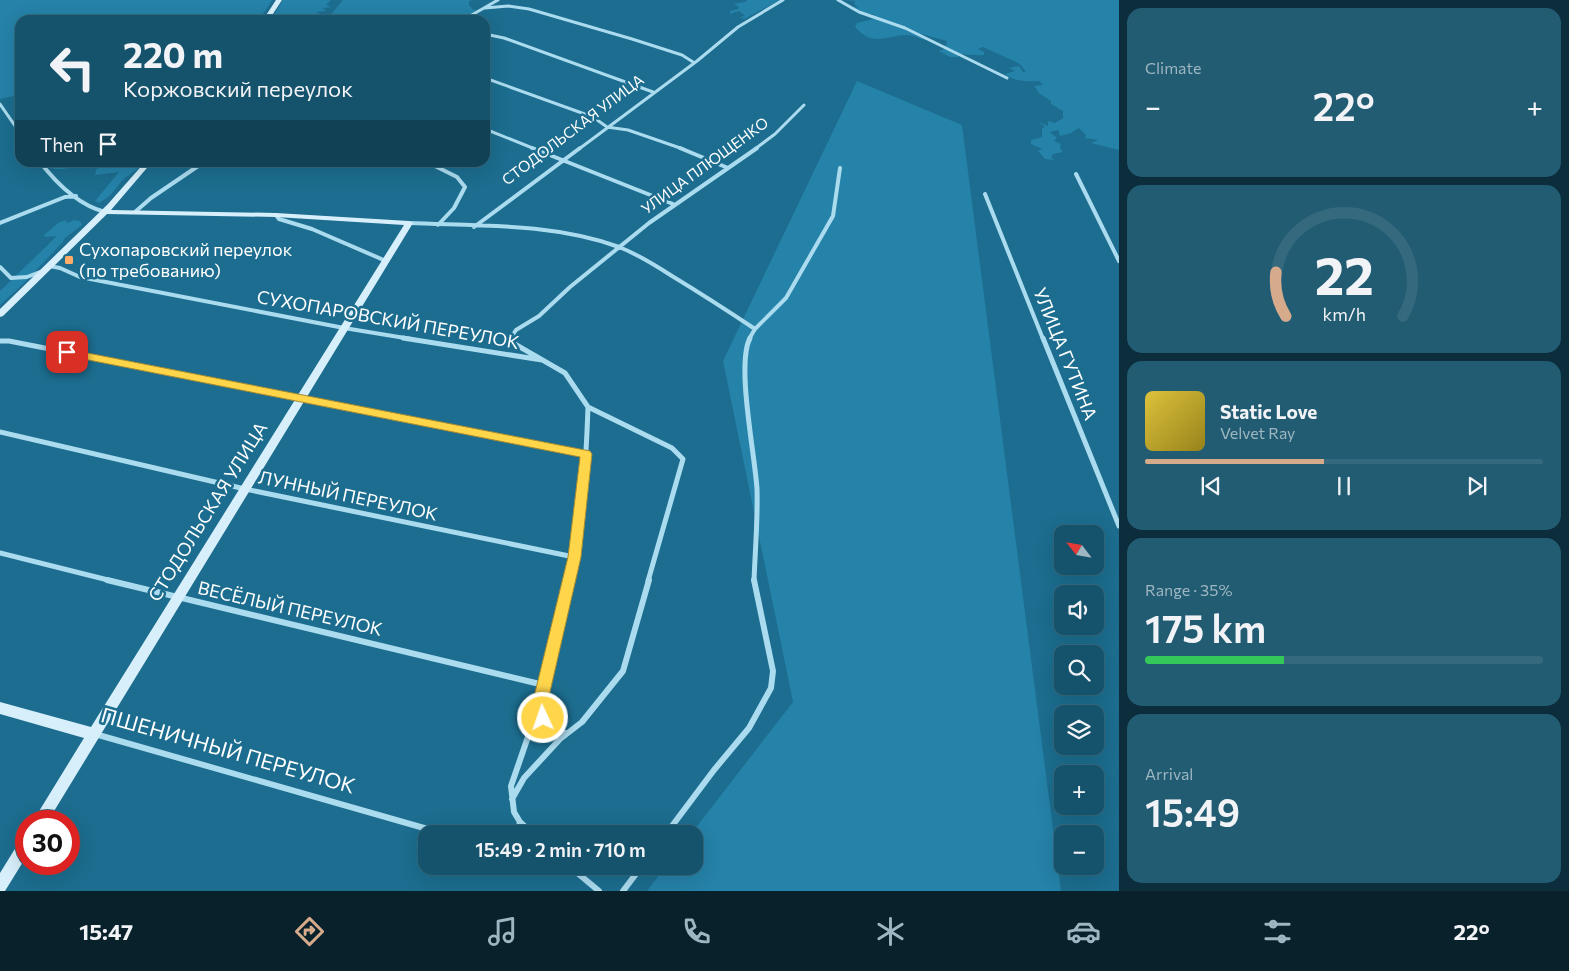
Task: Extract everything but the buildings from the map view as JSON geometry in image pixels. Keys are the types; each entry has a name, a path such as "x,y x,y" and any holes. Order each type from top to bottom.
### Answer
{"street":[{"path":"269,15 279,0"},
{"path":"472,15 498,0"},
{"name":"СТОДОЛЬСКАЯ УЛИЦА","path":"474,227 745,21 783,0"},
{"path":"838,0 861,12 905,28 1007,78"},
{"path":"485,8 509,4 527,6 685,57 693,62"},
{"path":"490,35 504,38 653,92"},
{"path":"490,80 593,117 607,126 628,130 668,143 728,168"},
{"path":"0,104 15,126"},
{"name":"УЛИЦА ПЛЮЩЕНКО","path":"588,407 571,380 558,368 513,343 510,339 512,333 533,320 575,282 674,204 728,168 789,122 804,105"},
{"path":"0,117 8,115"},
{"path":"490,131 674,204"},
{"path":"44,167 55,180 88,206 105,212 276,215 534,230 587,237 620,247 678,279 755,329"},
{"path":"0,314 105,212 145,167"},
{"path":"135,212 151,198 197,167"},
{"path":"437,167 462,180 465,188 462,196 447,218 438,225"},
{"path":"673,825 714,770 749,728 771,688 773,671 754,582 757,490 744,366 746,345 755,329 786,298 833,216 840,168"},
{"path":"1076,174 1119,261"},
{"name":"УЛИЦА ГУТИНА","path":"985,194 1119,526"},
{"path":"0,223 65,197 76,196"},
{"path":"276,215 279,219 318,232 386,261"},
{"name":"СТОДОЛЬСКАЯ УЛИЦА","path":"47,810 409,223"},
{"path":"0,267 6,275 18,279 36,275 47,268"},
{"name":"СУХОПАРОВСКИЙ ПЕРЕУЛОК","path":"47,268 60,268 80,277 344,328 546,361"},
{"path":"0,342 8,341 586,454"},
{"path":"512,799 524,778 566,733 582,722 623,671 683,460 681,455 672,448 588,407 586,454 574,557 539,705 511,786 512,799 514,812 523,825"},
{"name":"ЛУННЫЙ ПЕРЕУЛОК","path":"0,432 245,488 574,557"},
{"name":"ВЕСЁЛЫЙ ПЕРЕУЛОК","path":"0,553 177,598 544,685"},
{"path":"539,705 543,718 549,728 555,732 566,733"},
{"name":"ПШЕНИЧНЫЙ ПЕРЕУЛОК","path":"0,708 418,826"},
{"path":"0,886 15,862"},
{"path":"580,875 599,891"},
{"path":"623,891 635,875"}],"shaded area":[{"path":"0,0 272,0 264,13 258,15 15,15 15,117 14,96 0,99"},
{"path":"283,0 331,0 326,5 332,7 323,8 326,11 316,12 322,15 274,15"},
{"path":"343,0 473,0 469,1 469,5 473,10 478,10 470,15 330,15"},
{"path":"747,0 780,0 744,19 740,17 745,16 739,11 730,14 730,11 739,7 734,4"},
{"path":"844,0 1119,0 1119,150 1091,143 1098,140 1085,138 1086,135 1079,128 1071,133 1060,136 1058,130 1050,132 1057,138 1054,140 1061,144 1060,148 1063,152 1053,154 1051,157 1054,160 1045,159 1038,151 1042,149 1031,144 1031,140 1042,137 1042,128 1045,127 1039,122 1048,126 1048,121 1055,123 1063,118 1063,111 1051,104 1051,101 1039,93 1034,86 1043,85 1039,81 1021,80 1005,74 1015,71 1009,68 1019,66 1023,72 1026,72 1020,64 983,47 978,49 984,52 984,55 959,54 958,57 950,57 939,51 945,49 947,41 907,30 928,40 908,35 880,39 868,37 855,27 857,23 873,19 873,14 867,14 850,6 859,8 854,4 855,1"},
{"path":"857,81 962,125 1054,837 1054,875 1059,875 1061,891 647,891 659,875 703,875 703,825 698,825 793,702 723,361"},
{"path":"49,167 72,167 65,169"},
{"path":"100,167 139,167 125,178 108,197 99,203 95,201 119,172 95,175 96,170"},
{"path":"66,220 67,223 74,220 80,221 82,225 65,238 23,284 0,305 0,291 57,236 45,237 44,235 58,223"}],"place":[{"name":"Сухопаровский переулок (по требованию)","path":"69,260"}],"route":[{"path":"67,352 586,454 574,557 539,705 543,718"}]}
